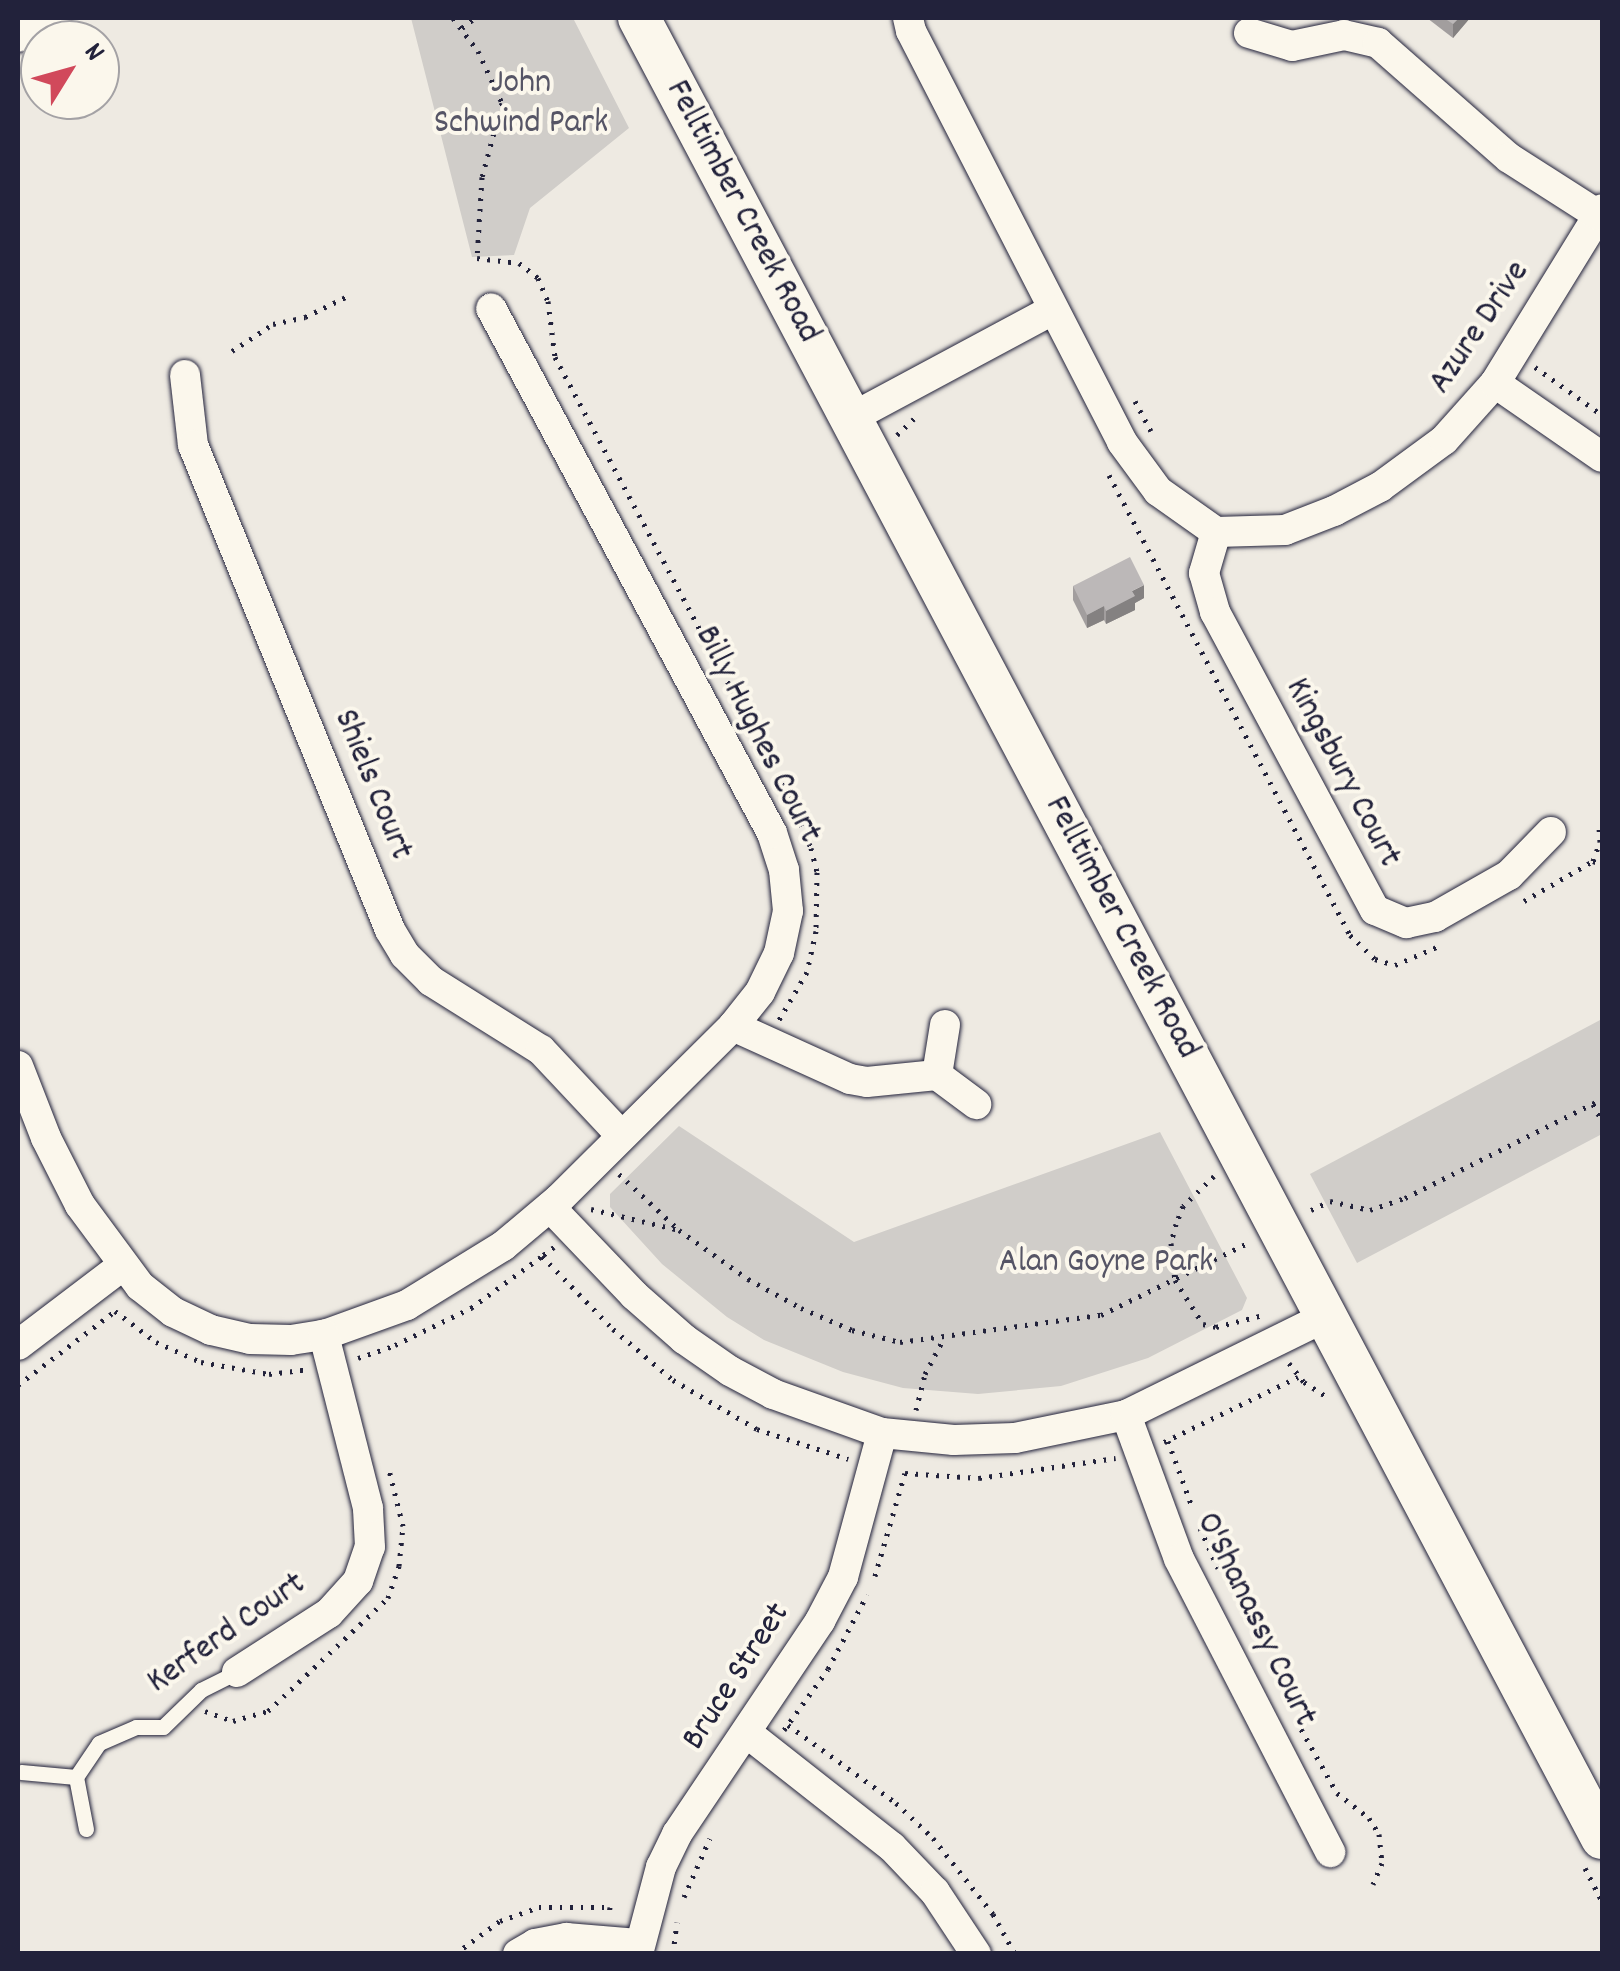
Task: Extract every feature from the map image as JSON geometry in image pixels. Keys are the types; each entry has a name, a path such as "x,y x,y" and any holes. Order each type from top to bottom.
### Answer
{"main road":[{"name":"Felltimber Creek Road","path":"639,18 1602,1838"}],"street":[{"path":"18,38 56,18"},
{"path":"908,18 911,31 1052,310 1140,470 1186,515 1216,532"},
{"path":"1248,33 1292,46 1344,35 1378,43 1509,158 1600,212"},
{"name":"Azure Drive","path":"1216,532 1285,530 1380,487 1444,440 1496,382 1600,212"},
{"name":"Billy Hughes Court","path":"18,1066 46,1138 71,1188 122,1266 173,1312 211,1330 250,1338 324,1335 407,1306 447,1285 550,1207 733,1026 760,992 779,954 788,912 784,870 772,833 490,308"},
{"path":"851,418 1052,310"},
{"name":"Shiels Court","path":"185,375 193,445 390,930 405,955 431,980 541,1050 610,1145"},
{"path":"1496,382 1602,457"},
{"name":"Kingsbury Court","path":"1216,532 1204,573 1214,612 1376,910 1406,923 1435,916 1509,874 1551,832"},
{"path":"937,1075 945,1025"},
{"path":"733,1026 850,1079 868,1082 937,1075 976,1104"},
{"path":"550,1207 580,1220 646,1306 730,1371 789,1400 898,1434 1015,1438 1126,1415 1326,1316"},
{"path":"18,1345 122,1266"},
{"name":"Kerferd Court","path":"238,1672 329,1614 358,1580 370,1547 368,1508 324,1335"},
{"name":"O'Shanassy Court","path":"1126,1415 1187,1576 1330,1852"},
{"name":"Bruce Street","path":"638,1949 661,1867 677,1834 758,1742 843,1577 874,1466 898,1434"},
{"path":"758,1742 869,1826 912,1866 950,1912 976,1954"},
{"path":"518,1954 534,1944 566,1938 638,1949"}],"lane":[{"name":"Kerferd Court","path":"76,1777 99,1743 136,1727 163,1726 200,1690 238,1672"},
{"path":"21,1772 76,1777 86,1829"}],"path":[{"path":"453,18 478,51 502,104 482,177 477,258 519,262 538,278 548,301 556,357 788,795 811,848 818,894 816,931 807,972 790,1006 763,1039"},
{"path":"462,28 475,18"},
{"path":"232,350 272,324 304,317 346,297"},
{"path":"1513,354 1602,416"},
{"path":"1134,400 1152,433"},
{"path":"1593,861 1602,864"},
{"path":"1311,1210 1330,1200 1370,1210 1405,1198 1602,1099"},
{"path":"1593,1104 1602,1121"},
{"path":"610,1145 622,1176 679,1230 748,1279 852,1330 900,1342 1101,1314 1248,1242"},
{"path":"611,1187 633,1166"},
{"path":"1221,1170 1183,1206 1171,1242 1175,1280 1203,1324 1216,1327 1266,1315"},
{"path":"599,1198 542,1256 612,1329 673,1380 757,1429 802,1447 905,1474 978,1478 1139,1453 1299,1377"},
{"path":"580,1220 679,1230"},
{"path":"898,1434 944,1338"},
{"path":"1168,1440 1224,1582"},
{"path":"758,1742 851,1630 886,1545 905,1474"},
{"path":"1292,1712 1337,1793 1369,1818 1379,1834 1382,1863 1373,1884"},
{"path":"673,1954 683,1898 712,1834"}],"green space":[{"name":"John Schwind Park","path":"411,18 573,18 629,128 530,208 514,255 472,257"},
{"path":"1602,1019 1602,1134 1357,1263 1310,1174"},
{"name":"Alan Goyne Park","path":"679,1126 854,1242 1160,1132 1247,1298 1242,1310 1148,1358 1061,1386 978,1394 903,1388 843,1372 764,1340 727,1317 662,1264 610,1207 610,1194"}],"building":[{"path":"1130,557 1144,585 1132,591 1135,596 1106,611 1104,606 1087,615 1073,586"}]}
